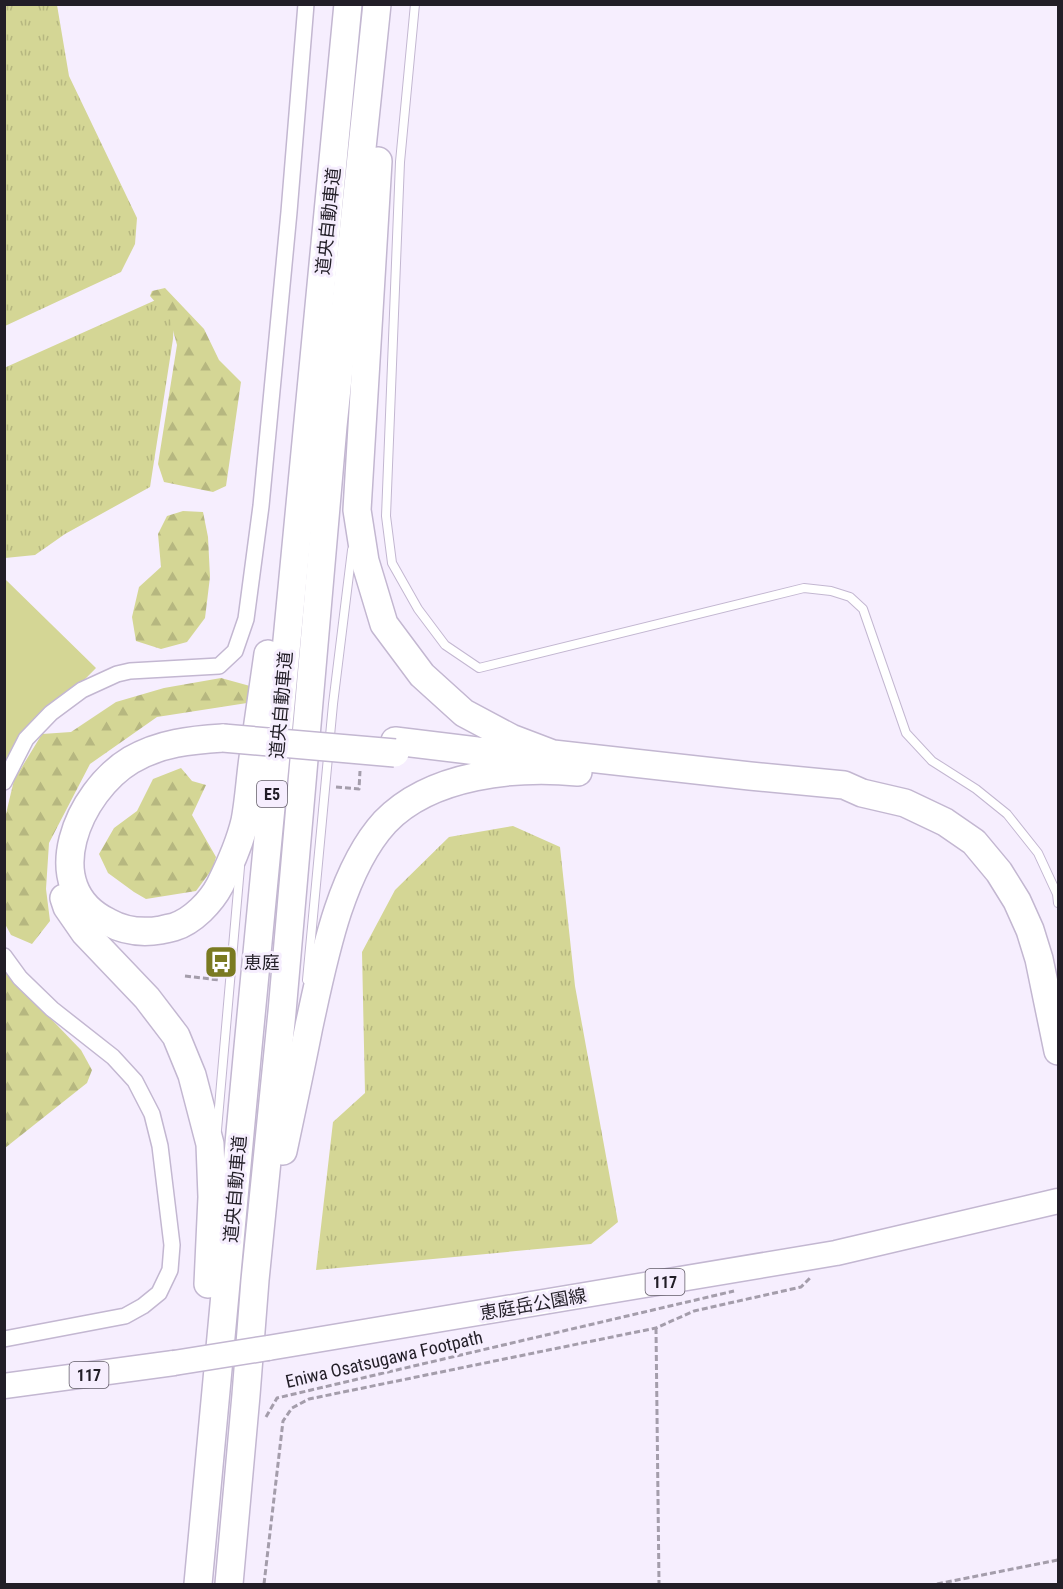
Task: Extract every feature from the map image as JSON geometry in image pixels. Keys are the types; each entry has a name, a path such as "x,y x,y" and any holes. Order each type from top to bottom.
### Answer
{"highway":[{"name":"道央自動車道","path":"198,1584 348,4"},
{"name":"道央自動車道","path":"229,1584 333,426 377,4"},
{"path":"387,4 357,510 364,561 384,624 422,675 464,713 552,762"},
{"path":"225,732 155,748 132,759 114,772 96,791 83,811 75,830 70,853 70,870 74,888 84,904 98,918 131,931 151,932 175,927 189,919 212,898 228,868 244,823 279,575 338,117"},
{"path":"187,1584 207,1310 212,1197 210,1144 192,1075 176,1036 147,998 85,933 67,907 59,882 57,853 62,831 75,801 93,775 113,755 142,739 183,729 844,785 862,793 905,802 945,822 974,842 999,872 1017,901 1030,930 1039,959 1059,1051"},
{"path":"255,1280 321,974 342,901 353,873 368,846 386,822 407,804 435,788 471,778 513,772 552,762"}],"main road":[{"name":"恵庭岳公園線","path":"4,1386 268,1348 837,1253 1059,1201"}],"street":[{"path":"4,782 26,739 51,713 82,690 117,674 130,671 219,666 235,651 246,619 261,506 306,4"},
{"path":"4,956 20,978 52,1009 113,1057 135,1081 152,1114 160,1146 172,1245 170,1270 159,1293 125,1316 4,1339"}],"lane":[{"path":"415,4 400,162 386,516 392,563 418,609 445,645 479,668 804,588 831,591 850,597 863,609 906,733 932,761 976,789 1007,814 1038,853 1059,903"},
{"path":"305,991 333,704 357,510"},
{"path":"212,1197 244,823"},
{"path":"294,1096 303,1015"}],"path":[{"path":"334,787 359,789 360,770"},
{"path":"185,976 223,980"},
{"path":"264,1584 283,1421 292,1408 309,1399 656,1329 694,1311 801,1287 837,1253"},
{"path":"806,1275 817,1272"},
{"name":"Eniwa Osatsugawa Footpath","path":"264,1420 277,1398 737,1291"},
{"path":"656,1329 659,1584"},
{"path":"937,1584 1059,1560"}],"green space":[{"path":"4,5 57,5 69,76 137,218 135,244 121,272 5,326"},
{"path":"165,288 204,329 219,360 241,382 226,486 213,492 164,482 158,464 177,345 170,319 150,296 152,291"},
{"path":"158,299 174,321 150,487 65,534 35,555 5,558 4,368"},
{"path":"183,511 203,512 208,537 210,577 205,618 187,642 161,649 136,641 132,617 139,587 161,567 158,534 167,516"},
{"path":"5,579 96,668 26,739 5,785"},
{"path":"221,678 250,686 247,703 157,717 90,764 49,843 46,889 50,921 32,944 11,935 5,924 5,818 14,780 42,734 71,732 116,702 164,688"},
{"path":"181,768 192,781 206,785 192,815 216,857 213,868 196,891 146,899 108,873 99,854 114,828 137,811 153,779"},
{"path":"513,826 560,847 575,986 618,1222 591,1244 316,1270 333,1122 365,1093 362,952 395,890 449,837"},
{"path":"5,971 81,1050 92,1070 87,1083 5,1148"}],"place":[{"name":"恵庭","path":"221,962"}]}
